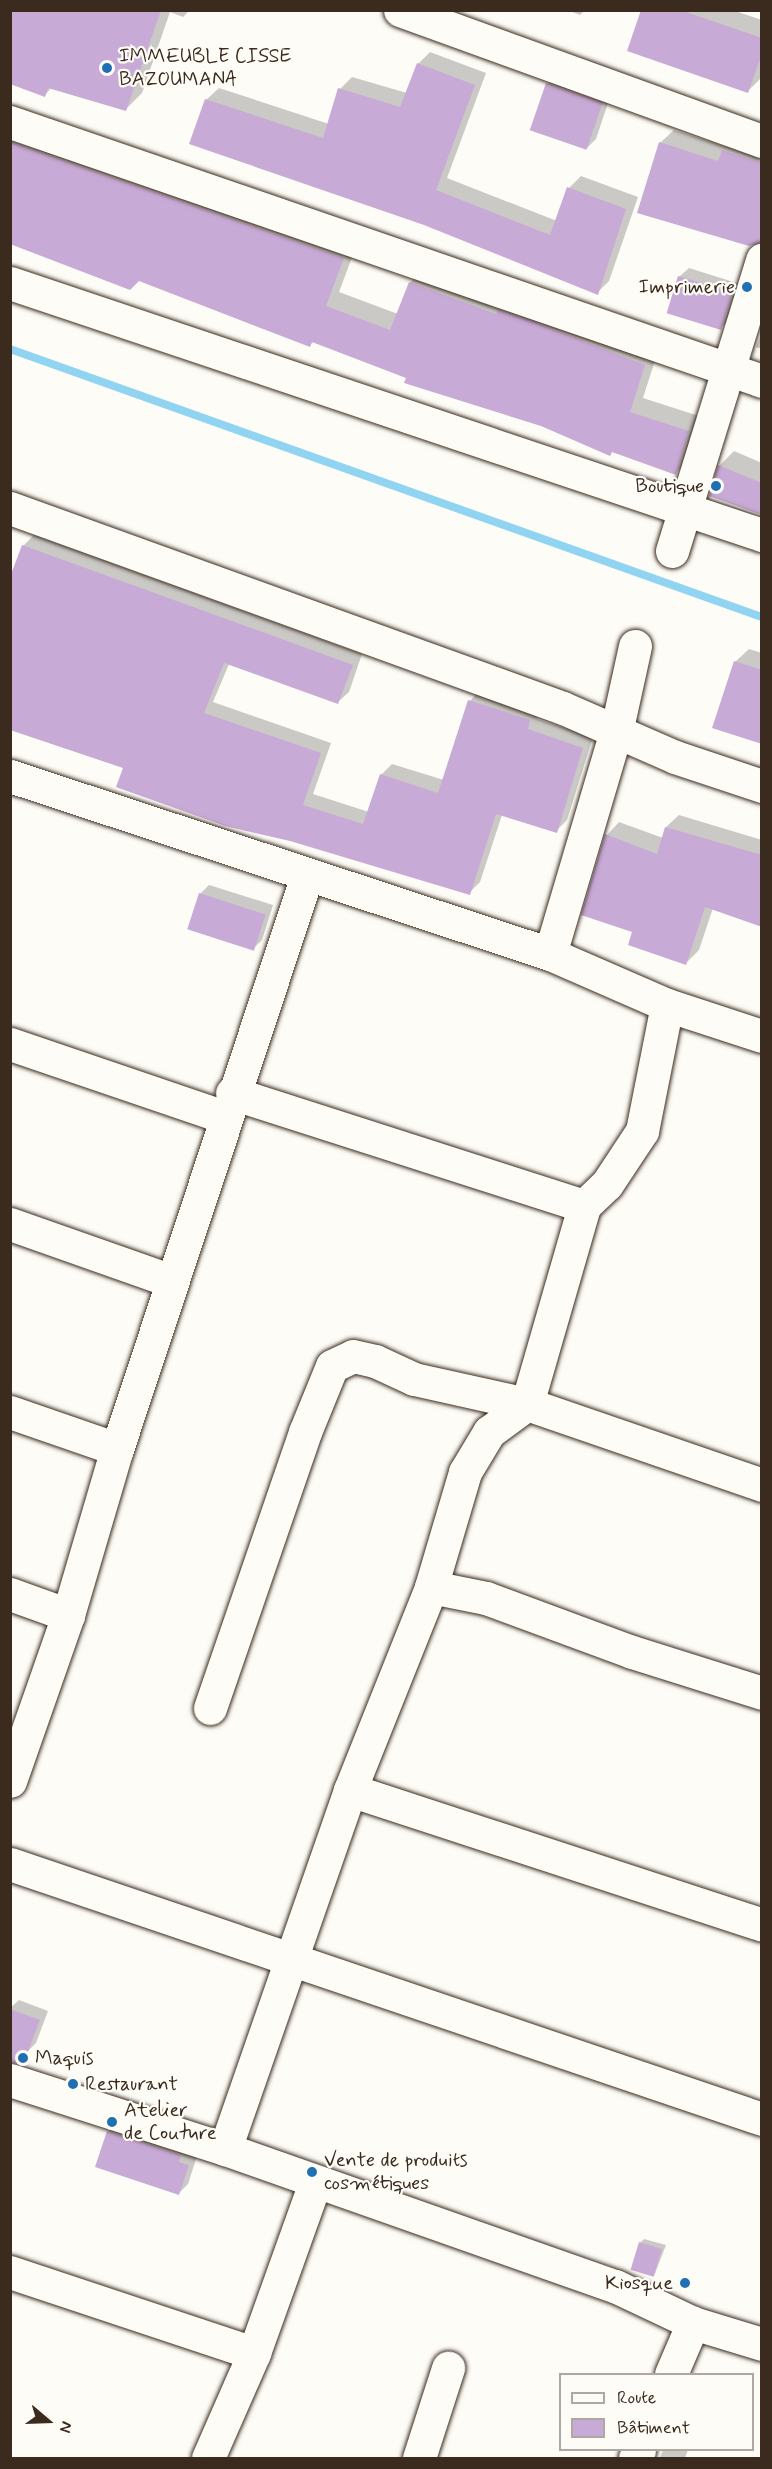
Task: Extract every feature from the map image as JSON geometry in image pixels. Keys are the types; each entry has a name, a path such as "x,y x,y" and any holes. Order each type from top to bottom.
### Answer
{"street":[{"path":"400,10 762,141"},
{"path":"10,122 762,381"},
{"path":"672,551 725,369 762,260"},
{"path":"10,283 762,535"},
{"path":"11,509 616,728 647,745 762,786"},
{"path":"550,954 616,728 635,646"},
{"path":"10,776 550,954 668,1005 762,1036"},
{"path":"11,1778 68,1615 117,1449 228,1105 307,875"},
{"path":"225,2149 350,1790 431,1587 465,1472 489,1432 527,1404 584,1206 606,1184 642,1131 668,1005"},
{"path":"10,1044 584,1206"},
{"path":"10,1224 172,1281"},
{"path":"210,1708 305,1432 332,1366 354,1356 375,1361 414,1379 527,1404 762,1485"},
{"path":"10,1412 117,1449"},
{"path":"431,1587 486,1598 632,1652 762,1693"},
{"path":"10,1594 68,1615"},
{"path":"350,1790 761,1923"},
{"path":"10,1864 762,2119"},
{"path":"10,2080 225,2149 315,2183 615,2286 693,2323 762,2344"},
{"path":"208,2458 254,2353 315,2183"},
{"path":"10,2272 254,2353"},
{"path":"671,2373 693,2323"},
{"path":"419,2458 448,2368"}],"building":[{"path":"10,10 161,10 126,111 48,88 45,97 10,84"},
{"path":"641,10 680,10 762,38 762,54 748,93 627,51"},
{"path":"417,63 475,85 436,190 550,235 567,187 626,209 598,295 424,225 189,144 205,99 323,138 338,88 400,107"},
{"path":"546,83 603,103 586,150 530,130"},
{"path":"10,142 344,258 326,306 390,330 409,282 496,314 498,310 537,323 645,365 630,412 689,431 676,475 612,452 610,456 541,426 404,383 406,378 312,342 310,347 139,281 130,290 10,244"},
{"path":"659,142 718,161 722,150 762,163 762,242 749,246 637,213"},
{"path":"678,276 733,293 721,330 667,313"},
{"path":"718,465 762,483 762,515 709,496"},
{"path":"22,545 353,665 338,704 224,663 204,713 321,753 303,805 363,824 380,774 438,793 468,700 530,720 528,729 583,748 557,833 496,814 470,895 290,841 225,826 116,787 123,768 10,730 10,577"},
{"path":"734,661 762,670 762,744 712,728"},
{"path":"665,827 762,855 762,927 705,907 686,965 628,945 632,932 581,915 605,834 657,854"},
{"path":"199,893 266,915 254,951 187,929"},
{"path":"10,2009 40,2020 23,2065 10,2062"},
{"path":"107,2131 181,2155 179,2162 189,2165 179,2195 95,2167"},
{"path":"639,2242 662,2249 653,2277 631,2270"}],"waterway":[{"path":"10,349 762,617"}],"place":[{"name":"IMMEUBLE CISSE BAZOUMANA","path":"107,68"},
{"name":"Imprimerie","path":"747,287"},
{"name":"Boutique","path":"716,486"},
{"name":"Maquis","path":"23,2058"},
{"name":"Restaurant","path":"73,2084"},
{"name":"Atelier de Couture","path":"112,2122"},
{"name":"Vente de produits cosmétiques","path":"312,2172"},
{"name":"Kiosque","path":"685,2283"}]}
